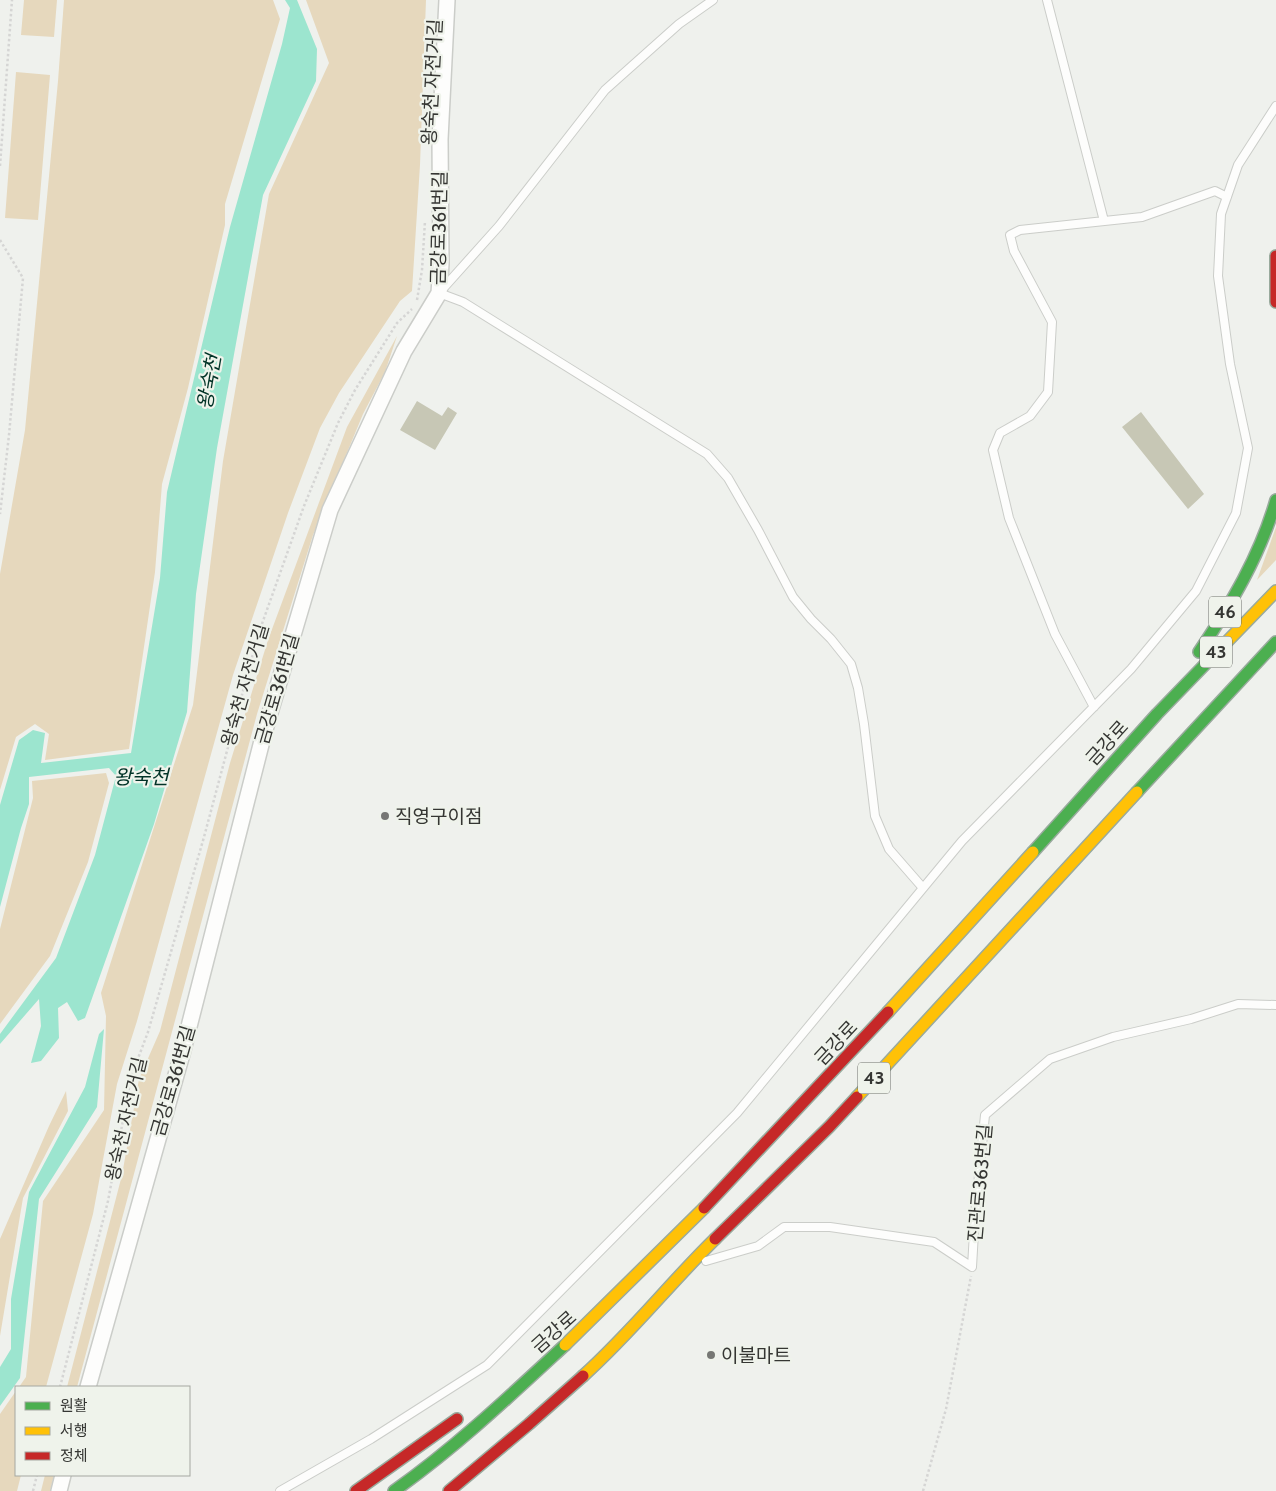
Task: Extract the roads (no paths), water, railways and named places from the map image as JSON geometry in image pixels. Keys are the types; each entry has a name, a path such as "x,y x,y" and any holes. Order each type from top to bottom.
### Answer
{"highway":[{"path":"1276,256 1276,302"},
{"name":"46","path":"1157,714 1221,618 1250,570 1276,500"},
{"name":"금강로","path":"394,1491 420,1472 524,1383 590,1322 716,1196 866,1036 1157,714 1276,590"},
{"name":"43","path":"449,1491 529,1424 610,1352 687,1267 829,1127 1276,642"},
{"path":"510,1381 590,1322"},
{"path":"356,1491 470,1410"},
{"path":"459,1491 529,1424"}],"street":[{"name":"금강로361번길","path":"88,1386 182,1054 264,733 330,510 404,351 439,294 441,264 440,139 447,0"},
{"path":"59,1491 63,1476"}],"lane":[{"path":"713,0 679,24 605,90 499,226 439,294 463,302 707,454 728,478 793,597 851,664 858,688 864,724 875,816 889,849 923,888"},
{"path":"1047,0 1104,221"},
{"path":"280,1491 371,1439 487,1365 737,1113 962,841 1131,669 1196,591 1236,513 1248,448 1230,364 1218,276 1221,214 1238,165 1276,106"},
{"path":"1094,707 1055,634 1012,527 993,450 1000,433 1030,416 1048,392 1052,322 1014,251 1010,235 1020,230 1142,216 1215,191 1227,196"},
{"name":"진관로363번길","path":"687,1267 758,1246 784,1227 830,1227 934,1242 972,1267 975,1214 985,1115 1050,1059 1112,1037 1191,1019 1238,1004 1276,1005"}],"water":[{"name":"왕숙천","path":"285,0 297,0 317,49 316,81 263,195 217,448 196,594 187,712 154,824 85,1018 78,1021 67,1002 58,1008 59,1038 41,1061 31,1063 41,1026 39,999 0,1044 0,1034 56,958 95,855 116,776 109,768 29,777 29,804 0,907 0,805 19,740 33,730 45,733 41,763 131,753 160,578 167,492 230,227 282,44 290,8"},
{"path":"104,1029 97,1107 39,1199 20,1378 0,1406 0,1367 11,1349 11,1299 29,1192 85,1087 99,1034"}],"place":[{"name":"직영구이점","path":"385,816"},
{"name":"이불마트","path":"711,1355"}]}
